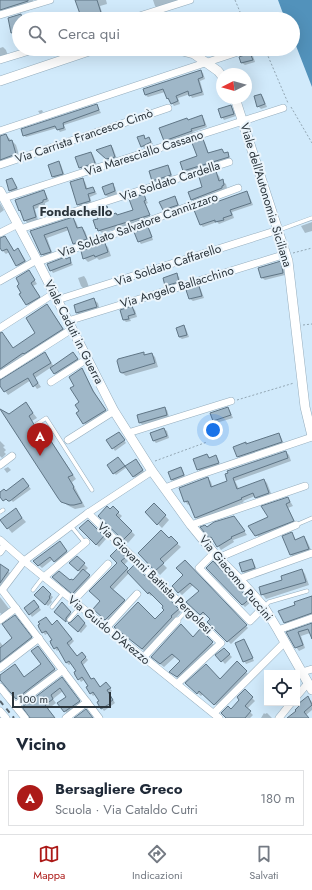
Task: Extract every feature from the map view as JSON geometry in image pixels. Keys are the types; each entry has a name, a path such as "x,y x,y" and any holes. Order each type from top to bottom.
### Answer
{"street":[{"path":"0,15 50,0"},
{"path":"152,12 190,0"},
{"path":"0,60 13,56"},
{"path":"0,81 74,56"},
{"path":"197,56 216,71"},
{"path":"0,131 227,56"},
{"name":"Viale dell'Autonomia Siciliana","path":"237,104 286,254 290,275 305,407 312,436"},
{"name":"Via Carrista Francesco Cimò","path":"0,165 168,108"},
{"name":"Via Maresciallo Cassano","path":"2,194 283,108"},
{"name":"Via Soldato Cardella","path":"0,233 229,162"},
{"name":"Via Soldato Salvatore Cannizzaro","path":"0,281 37,261 238,188"},
{"name":"Viale Caduti in Guerra","path":"2,194 114,411 150,467"},
{"name":"Via Soldato Caffarello","path":"0,328 55,297 278,230"},
{"name":"Via Angelo Ballacchino","path":"68,320 286,254"},
{"path":"0,375 72,329"},
{"path":"51,382 87,359"},
{"path":"128,433 231,402"},
{"path":"65,442 114,411"},
{"path":"165,488 312,436"},
{"path":"0,465 12,456"},
{"path":"100,718 2,590 24,561 150,467"},
{"name":"Via Giacomo Puccini","path":"150,467 191,525 216,556 264,607 310,687"},
{"path":"191,525 305,486"},
{"name":"Via Giovanni Battista Pergolesi","path":"88,513 221,643 177,684"},
{"path":"264,607 250,621 199,568 216,556 296,525"},
{"path":"0,552 3,542"},
{"name":"Via Guido D'Arezzo","path":"3,542 43,577 143,658 217,715"},
{"path":"43,577 85,542"},
{"path":"239,579 312,553"},
{"path":"73,601 108,564"},
{"path":"106,628 137,594"},
{"path":"0,620 16,608"},
{"path":"278,630 312,618"},
{"path":"143,658 177,621"},
{"path":"0,668 39,638"},
{"path":"217,715 285,642"},
{"path":"302,672 312,669"},
{"path":"15,706 63,670"},
{"path":"0,687 25,718"},
{"path":"300,694 310,687"},
{"path":"66,718 87,702"},
{"path":"278,718 288,706"},
{"path":"0,711 6,718"}],"lane":[{"path":"278,230 312,218"},
{"path":"37,424 46,418 65,442 92,490"},
{"path":"296,525 312,518"},
{"path":"71,526 85,542"},
{"path":"33,590 43,577"},
{"path":"264,607 269,602 306,591"},
{"path":"52,607 63,593"},
{"path":"69,620 80,607"},
{"path":"177,621 187,609"}],"path":[{"path":"234,0 240,12"},
{"path":"268,56 290,106 312,143"},
{"path":"286,254 312,248"},
{"path":"231,402 302,380"},
{"path":"150,467 207,442"}],"water":[{"path":"278,0 312,0 312,87 300,56 300,12 282,12"}],"building":[{"path":"0,0 28,0 28,1 0,10"},
{"path":"75,0 97,0 101,12 79,12"},
{"path":"12,17 11,33 8,18"},
{"path":"251,56 253,60 241,63 239,57"},
{"path":"201,70 203,77 198,79 202,92 189,96 188,91 176,96 178,101 171,104 163,89 145,95 143,89"},
{"path":"261,94 265,104 257,107 254,96"},
{"path":"97,104 99,110 63,123 64,128 57,130 55,126 23,136 21,129"},
{"path":"231,105 234,114 221,118 218,109"},
{"path":"202,115 205,125 191,129 192,131 164,141 159,128 187,118 188,120"},
{"path":"6,134 9,141 12,140 16,154 0,160 0,136"},
{"path":"144,135 145,139 149,137 151,142 141,147 137,137"},
{"path":"203,139 208,153 222,149 224,153 228,152 229,157 183,171 180,162 197,156 192,143"},
{"path":"111,145 115,157 106,159 96,150"},
{"path":"91,152 95,163 79,168 75,157"},
{"path":"59,161 63,174 52,177 48,165"},
{"path":"168,165 171,175 152,181 149,171"},
{"path":"216,171 219,181 223,179 224,185 222,188 191,200 188,192 202,187 199,177"},
{"path":"12,178 17,188 9,191 6,180"},
{"path":"83,178 86,189 93,187 95,192 88,194 90,201 77,205 70,182"},
{"path":"113,183 115,191 105,195 102,187"},
{"path":"44,190 47,199 33,206 36,217 24,221 15,200"},
{"path":"247,191 251,203 230,210 232,215 223,218 224,220 215,222 215,220 200,225 194,210"},
{"path":"144,194 146,200 144,201 150,215 98,231 97,228 96,229 93,220 98,219 95,211 107,206 110,215 116,213 117,215 133,210 129,199"},
{"path":"175,196 178,205 163,210 159,202"},
{"path":"73,217 77,228 82,227 87,239 73,244 67,227 44,235 51,252 41,255 30,231"},
{"path":"148,227 152,237 138,242 134,232"},
{"path":"5,236 14,251 18,248 25,261 16,266 7,249 2,251 0,248 0,238"},
{"path":"105,243 108,252 95,257 94,255 83,259 81,251"},
{"path":"65,257 66,259 70,257 71,263 50,271 47,264"},
{"path":"281,261 283,273 261,278 258,268"},
{"path":"29,270 35,280 31,283 40,297 26,305 19,294 21,293 17,286 19,284 16,278"},
{"path":"177,273 179,282 165,286 163,278"},
{"path":"199,286 202,296 189,299 186,290"},
{"path":"94,298 97,307 76,313 74,305"},
{"path":"47,304 63,329 0,369 0,333 2,332 13,348 35,333 26,318"},
{"path":"132,306 135,314 128,316 129,319 123,320 120,310"},
{"path":"184,325 187,335 179,337 176,328"},
{"path":"45,352 51,363 33,374 38,383 33,387 28,378 4,392 0,386 0,380"},
{"path":"73,352 78,359 54,374 50,368"},
{"path":"144,352 144,355 152,353 155,363 122,373 120,372 117,361 118,359"},
{"path":"82,368 93,391 106,410 83,424 76,413 79,411 75,405 79,402 70,388 74,386 69,377"},
{"path":"26,402 33,413 29,416 42,438 47,435 73,475 68,477 82,503 70,505 61,502 0,409 9,414"},
{"path":"165,407 167,415 139,423 137,415"},
{"path":"228,407 231,415 213,421 210,413"},
{"path":"164,428 167,436 153,441 150,433"},
{"path":"119,432 125,440 112,449 106,440"},
{"path":"279,433 282,442 237,457 233,447"},
{"path":"286,451 288,458 233,478 237,489 264,479 269,493 255,498 253,493 195,518 188,501 184,502 179,488 208,477 211,487 227,481 225,474 228,473 227,471"},
{"path":"207,454 209,458 216,455 219,463 197,470 193,459"},
{"path":"118,457 125,466 113,474 107,465"},
{"path":"136,459 143,470 133,477 125,466"},
{"path":"181,467 184,475 171,480 168,472"},
{"path":"23,478 29,486 10,501 6,499 3,501 0,497 0,492 4,489 6,491"},
{"path":"288,497 290,502 286,504 294,521 255,536 248,526 268,517 261,506"},
{"path":"154,503 166,515 157,525 145,512"},
{"path":"107,506 110,509 113,506 119,512 116,515 132,531 123,540 98,516"},
{"path":"16,508 22,518 7,529 0,520"},
{"path":"234,516 245,531 231,537 232,538 217,547 211,537 209,538 200,527 205,525 207,527 214,522"},
{"path":"88,520 104,536 96,545 79,528"},
{"path":"161,530 169,538 171,536 178,543 160,559 164,563 155,571 138,553"},
{"path":"292,532 295,540 304,536 309,549 290,555 282,536"},
{"path":"60,541 67,551 54,562 50,557 38,566 33,561"},
{"path":"117,549 126,557 121,561 128,568 110,587 125,600 105,620 93,609 100,601 89,591 117,563 110,556"},
{"path":"77,556 85,563 78,571 69,563"},
{"path":"252,559 255,568 242,572 239,563"},
{"path":"185,560 247,625 227,642 207,622 210,619 203,612 200,615 186,602 199,591 190,583 178,593 172,586 183,575 176,568"},
{"path":"213,561 249,599 245,603 242,605 206,568"},
{"path":"0,564 9,570 0,583"},
{"path":"134,565 179,609 142,649 114,627 138,602 155,619 164,610 162,608 163,606 149,592 148,594 127,572"},
{"path":"83,569 90,575 72,594 52,577 59,571 70,580 73,580"},
{"path":"302,569 306,582 261,595 259,587 282,580 281,576"},
{"path":"43,586 51,594 45,605 34,595"},
{"path":"312,596 312,613 284,623 278,611 295,605 294,602"},
{"path":"34,600 39,607 29,615 24,608"},
{"path":"62,602 71,612 66,618 66,622 54,612"},
{"path":"15,615 32,637 0,662 0,648 12,638 2,624"},
{"path":"78,615 85,623 78,632 68,623"},
{"path":"46,617 52,625 57,620 72,639 67,643 77,656 82,652 86,657 81,662 91,679 94,678 100,687 106,682 111,688 107,690 113,700 110,702 111,703 101,709 97,702 99,701 93,692 90,694 86,687 88,686 82,677 78,680 74,672 76,671 69,661 66,663 57,647 54,649 50,641 52,640 46,631 42,633 38,625 40,624 38,622"},
{"path":"312,623 312,639 308,629 298,632 303,645 295,648 286,632"},
{"path":"181,624 193,637 200,629 213,642 177,677 169,672 180,661 172,654 160,664 151,657"},
{"path":"244,639 253,658 243,662 235,643"},
{"path":"38,646 55,669 16,699 0,680 0,675 15,664 24,677 41,664 31,651"},
{"path":"224,648 230,654 221,662 215,655"},
{"path":"237,661 247,671 214,705 199,691 197,694 185,683 206,664 220,679"},
{"path":"62,677 80,701 64,712 57,703 66,697 60,688 51,695 53,699 45,705 55,718 30,718 22,707"},
{"path":"245,689 253,697 245,706 251,711 245,718 226,718 221,713 228,706 231,709 239,700 237,697"},
{"path":"308,696 312,705 304,712 309,718 287,718 296,711 295,710 300,706 300,702"},
{"path":"86,709 93,718 74,718"}],"railway":[{"path":"0,701 14,718"}],"place":[{"name":"Bersagliere Greco","path":"40,456"}],"district":[{"name":"Fondachello","path":"76,211"}]}
